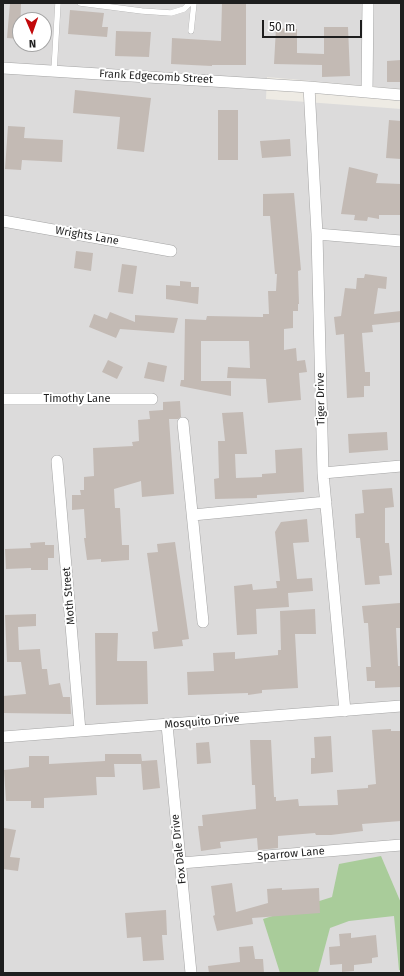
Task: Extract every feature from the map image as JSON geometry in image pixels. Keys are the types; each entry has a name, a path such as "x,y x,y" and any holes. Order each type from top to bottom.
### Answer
{"street":[{"path":"366,92 368,3"},
{"name":"Frank Edgecomb Street","path":"3,68 309,86 401,95"},
{"name":"Tiger Drive","path":"309,86 317,234 323,473 345,711"},
{"name":"Wrights Lane","path":"3,221 171,251"},
{"path":"317,234 401,241"},
{"name":"Timothy Lane","path":"3,399 152,399"},
{"path":"183,423 203,622"},
{"name":"Moth Street","path":"57,461 80,731"},
{"path":"323,473 401,466"},
{"path":"193,515 326,502"},
{"name":"Mosquito Drive","path":"3,737 401,706"},
{"name":"Fox Dale Drive","path":"167,725 191,973"},
{"name":"Sparrow Lane","path":"181,863 401,845"}],"lane":[{"path":"54,71 58,3"},
{"path":"80,3 171,13 184,9 190,3"},
{"path":"191,31 194,3"}],"shaded area":[{"path":"3,3 401,3 401,89 267,77 266,99 401,109 401,973 3,973"}],"green space":[{"path":"381,856 401,903 401,971 399,970 394,916 349,921 330,928 318,973 280,973 263,919 332,897 339,864"}],"building":[{"path":"10,3 21,3 21,12 12,12 12,38 7,38"},
{"path":"222,3 246,3 246,65 212,66 171,64 172,38 221,41"},
{"path":"70,10 104,13 102,27 108,27 107,37 68,34"},
{"path":"324,27 348,27 350,76 322,77 322,65 274,64 276,28 297,29 297,53 324,54"},
{"path":"116,31 151,32 149,57 115,56"},
{"path":"401,60 401,82 387,82 387,61"},
{"path":"75,90 151,98 144,152 117,149 120,117 73,113"},
{"path":"218,110 238,110 238,160 218,160"},
{"path":"389,120 401,121 401,159 386,158"},
{"path":"8,126 25,127 24,138 63,140 62,162 22,160 21,170 5,169"},
{"path":"290,139 291,156 262,158 260,141"},
{"path":"349,167 378,174 376,183 401,184 401,215 379,215 379,219 368,217 367,221 354,220 355,215 341,214"},
{"path":"294,193 301,270 298,271 299,304 298,311 293,311 293,328 284,329 284,350 296,348 297,361 305,360 307,372 299,373 301,400 268,403 266,379 227,378 228,367 250,368 249,341 201,341 201,381 231,381 231,396 180,386 181,380 184,380 185,319 206,320 207,316 263,317 263,314 269,314 268,291 276,291 277,274 275,274 270,216 263,216 263,194"},
{"path":"76,251 93,253 91,271 74,268"},
{"path":"122,264 137,266 133,294 118,292"},
{"path":"365,274 387,277 386,289 378,288 374,314 401,311 401,322 372,325 373,332 362,333 365,372 370,372 370,386 364,386 364,397 347,398 344,334 336,335 334,317 341,316 345,288 356,289 357,278 364,278"},
{"path":"180,281 191,282 191,287 199,287 198,304 166,299 166,285 180,286"},
{"path":"110,312 135,322 135,315 178,318 174,333 120,329 116,338 89,327 94,314 107,319"},
{"path":"108,360 123,367 117,379 102,372"},
{"path":"148,362 167,366 164,382 144,378"},
{"path":"180,401 181,417 178,419 169,419 174,494 142,497 141,481 114,489 115,508 120,508 122,545 129,545 129,560 101,562 101,559 87,560 84,538 86,538 84,509 72,510 72,495 81,495 80,490 84,490 84,477 94,476 93,448 133,446 132,442 139,441 138,420 150,419 149,411 163,410 163,402"},
{"path":"243,412 247,454 235,454 236,478 262,477 262,474 276,473 275,450 302,448 304,492 257,495 257,498 215,499 214,479 219,478 218,441 225,441 222,413"},
{"path":"387,432 388,450 349,453 348,434"},
{"path":"392,488 394,507 385,508 385,543 389,543 392,575 379,576 380,584 365,585 360,538 356,538 355,514 364,513 362,490"},
{"path":"307,519 309,542 293,543 297,579 312,578 313,591 288,593 289,607 256,609 257,634 237,635 234,586 252,584 253,590 277,588 276,581 280,581 275,532 281,522"},
{"path":"45,542 45,545 54,545 54,558 48,558 48,570 31,570 31,568 6,569 5,549 31,548 30,543"},
{"path":"175,542 189,639 182,640 183,646 154,649 152,632 158,631 147,553 158,552 157,544"},
{"path":"400,603 401,628 396,628 398,666 401,666 401,687 375,688 375,681 367,681 366,667 371,667 368,623 364,623 362,606"},
{"path":"315,609 316,634 295,634 298,688 262,690 262,693 248,695 248,693 188,695 187,672 214,671 213,653 235,652 235,659 278,655 278,650 281,650 280,611"},
{"path":"36,614 36,626 18,627 19,650 40,649 42,669 47,669 49,685 60,683 63,697 70,697 71,714 3,713 3,696 26,694 21,662 7,662 5,615"},
{"path":"95,633 118,633 117,661 147,661 148,704 96,705"},
{"path":"391,729 391,731 401,731 401,821 362,824 363,831 331,835 316,835 315,833 278,836 278,848 258,850 257,838 220,842 221,848 201,851 198,826 203,826 202,815 256,809 255,785 252,785 250,740 271,740 274,797 276,797 276,801 298,799 299,806 338,805 337,790 368,788 368,785 376,784 372,730"},
{"path":"331,736 333,772 311,774 311,758 315,758 314,737"},
{"path":"209,742 211,763 197,764 196,743"},
{"path":"105,754 141,754 142,761 157,760 160,788 143,790 141,764 114,764 115,777 96,777 97,795 44,798 44,808 31,808 31,801 6,801 4,770 29,767 29,756 49,756 49,764 105,761"},
{"path":"4,828 16,830 10,857 20,858 18,871 3,869"},
{"path":"232,883 236,912 268,903 267,889 282,888 282,890 319,888 320,913 252,918 253,924 217,931 213,916 215,915 211,886"},
{"path":"166,910 167,935 162,935 164,960 143,961 141,937 127,938 125,913"},
{"path":"351,933 351,938 376,935 378,957 372,958 372,963 354,965 354,971 342,972 342,964 330,965 329,947 340,946 339,934"},
{"path":"253,946 255,959 263,959 264,973 209,973 208,966 240,962 239,947"}]}
